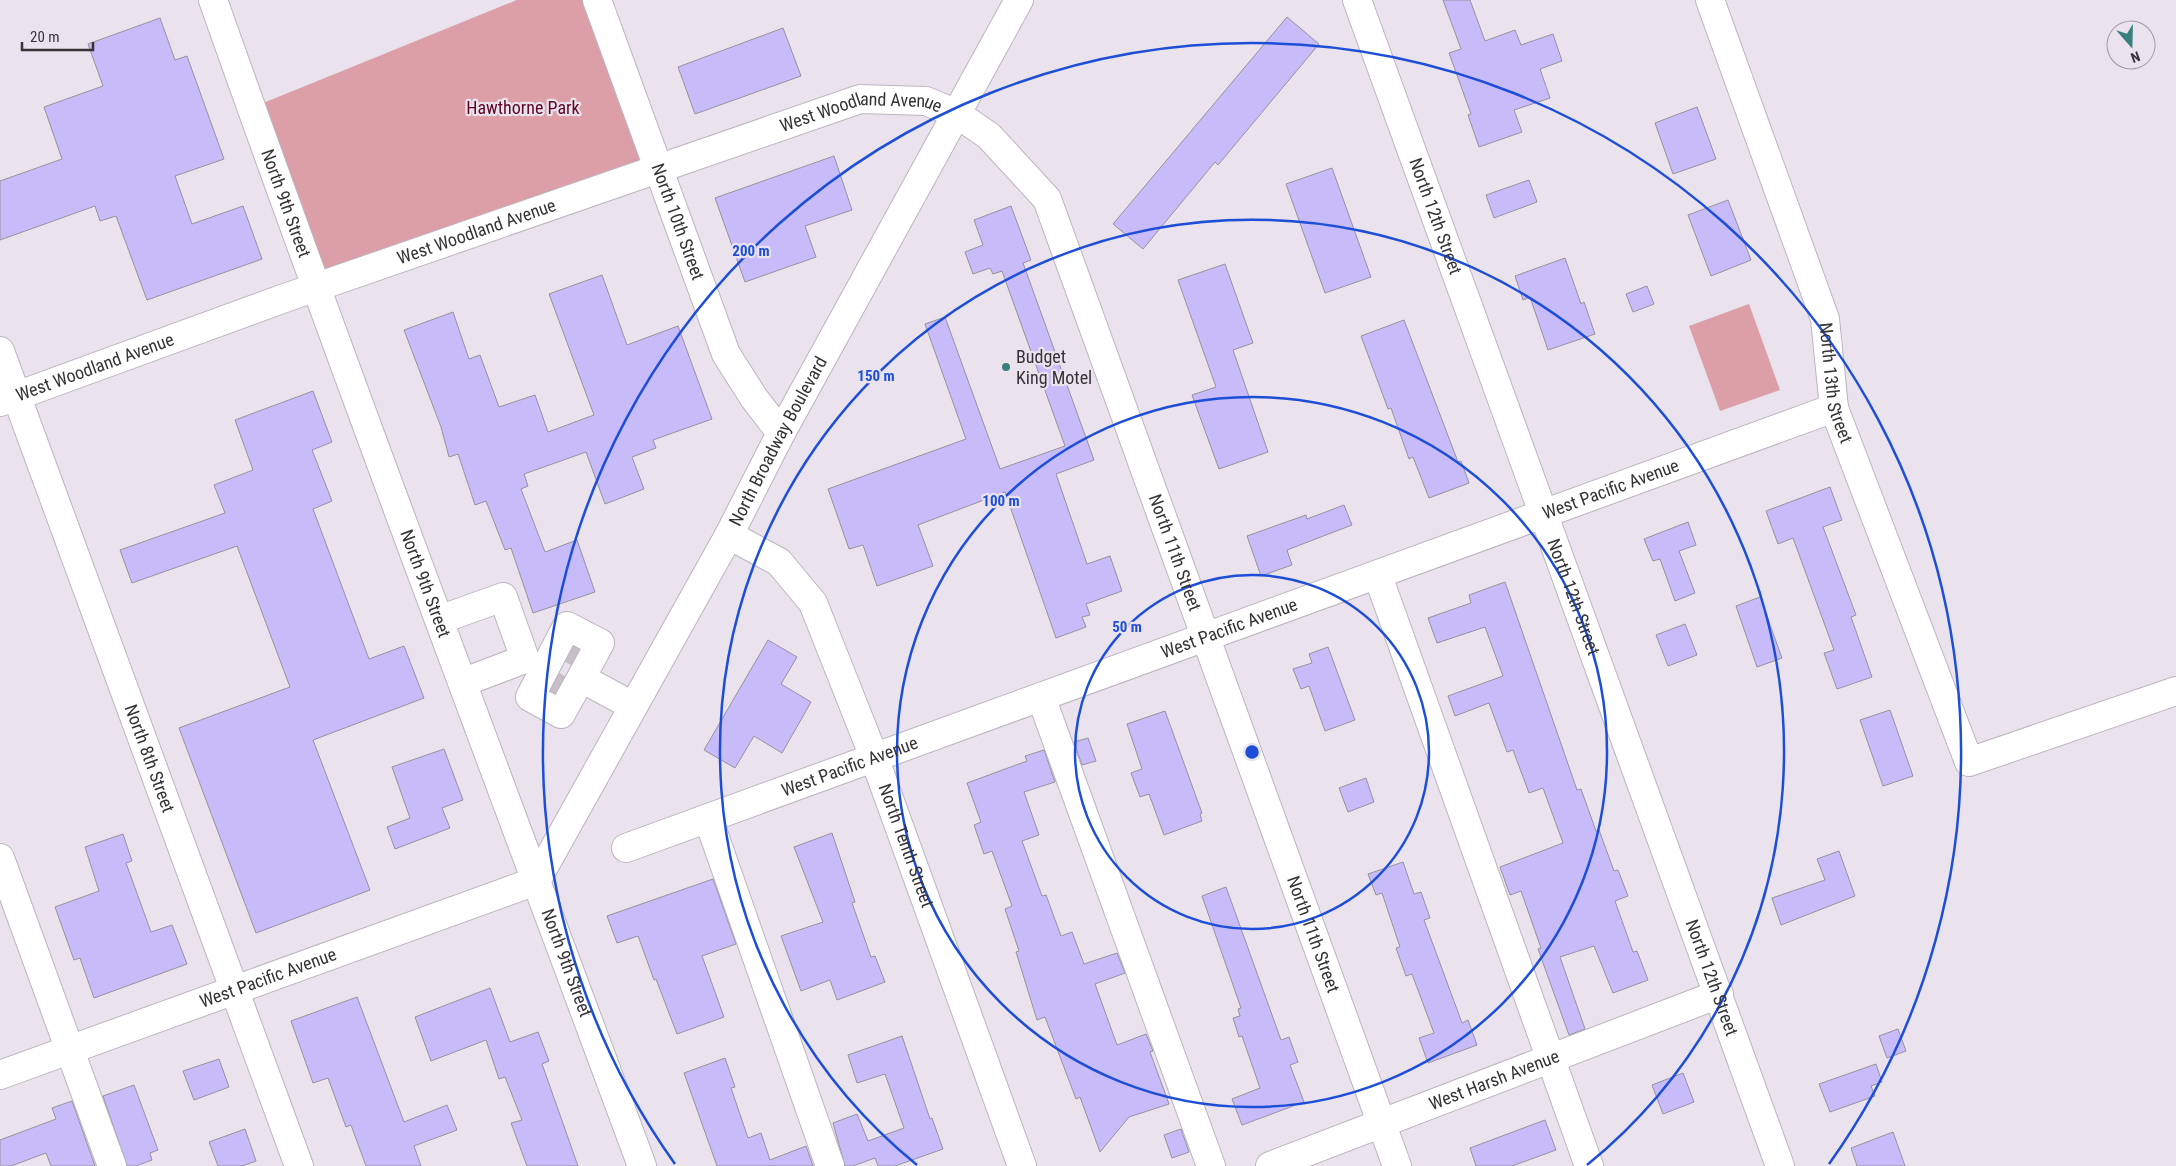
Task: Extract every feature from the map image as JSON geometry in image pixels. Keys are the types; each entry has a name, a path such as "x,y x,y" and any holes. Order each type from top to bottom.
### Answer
{"street":[{"name":"North 9th Street","path":"213,0 315,288 464,682 642,1166"},
{"name":"North 10th Street","path":"597,0 726,354 754,398 781,433"},
{"name":"North Broadway Boulevard","path":"536,881 729,535 781,433 1019,0"},
{"name":"North 12th Street","path":"1357,0 1780,1166"},
{"name":"North 13th Street","path":"1710,0 1825,319 1834,408 1969,762 2176,691"},
{"name":"West Woodland Avenue","path":"8,399 315,288 860,99 926,101 957,114"},
{"name":"North 11th Street","path":"957,114 989,136 1047,199 1397,1166"},
{"name":"North 8th Street","path":"0,351 8,399 234,990 299,1166"},
{"name":"West Pacific Avenue","path":"626,848 1378,576 1834,408"},
{"name":"North Tenth Street","path":"729,535 779,562 813,603 874,758 1022,1166"},
{"path":"1378,576 1589,1166"},
{"path":"439,620 502,597 561,668 633,706"},
{"path":"464,682 561,668"},
{"path":"1041,698 1211,1166"},
{"path":"708,818 830,1166"},
{"path":"0,858 112,1166"},
{"name":"West Pacific Avenue","path":"0,1075 536,881"},
{"name":"West Harsh Avenue","path":"1270,1166 1719,994"}],"green space":[{"name":"Hawthorne Park","path":"517,0 597,0 659,169 315,288 251,108"},
{"path":"1749,304 1780,390 1720,411 1689,326"}],"building":[{"path":"1443,0 1470,0 1485,41 1515,30 1521,45 1553,34 1562,61 1540,69 1550,98 1514,110 1522,132 1479,147 1468,115 1471,114 1449,53 1461,49"},
{"path":"1287,17 1319,44 1218,165 1215,162 1143,249 1113,224"},
{"path":"160,18 175,60 187,56 224,159 175,176 192,224 243,206 262,259 147,300 116,216 100,221 95,206 0,240 0,181 62,159 44,107 103,86 88,44"},
{"path":"783,28 801,76 695,114 678,67"},
{"path":"1697,107 1716,159 1673,174 1655,123"},
{"path":"834,156 852,210 805,226 816,257 745,282 715,198"},
{"path":"1332,168 1371,277 1325,293 1286,184"},
{"path":"1529,180 1537,202 1494,218 1486,195"},
{"path":"1728,200 1751,260 1711,276 1688,215"},
{"path":"1011,206 1031,260 1023,263 1094,460 1056,474 1087,564 1110,556 1122,591 1086,604 1090,615 1082,617 1086,627 1056,638 1005,492 918,525 933,566 877,586 863,545 849,549 828,489 966,439 925,324 945,317 1000,469 1065,446 1002,271 993,274 990,268 973,274 965,252 983,245 974,220"},
{"path":"1565,258 1581,304 1584,302 1595,334 1548,350 1530,297 1523,300 1515,276"},
{"path":"1225,264 1253,343 1233,350 1268,452 1219,469 1192,395 1216,387 1178,280"},
{"path":"602,275 627,345 678,326 712,419 653,440 656,448 632,457 644,489 605,504 586,452 524,474 528,486 521,489 545,552 577,540 595,592 533,613 511,548 505,550 486,501 475,505 458,454 449,457 441,427 404,330 453,312 469,359 480,355 499,407 535,395 548,432 594,415 549,294"},
{"path":"1647,286 1654,304 1633,312 1626,294"},
{"path":"1404,320 1458,462 1461,461 1469,483 1429,498 1413,457 1409,459 1391,408 1388,409 1361,336"},
{"path":"313,391 332,442 312,450 332,501 313,509 369,659 404,646 424,698 313,740 370,890 256,933 179,728 290,687 237,546 132,583 120,550 225,513 214,485 253,470 235,420"},
{"path":"1830,487 1842,520 1823,527 1856,615 1851,617 1872,677 1837,689 1824,653 1834,650 1793,538 1778,544 1766,511"},
{"path":"1344,505 1352,525 1287,550 1292,565 1261,576 1247,536 1306,515 1307,519"},
{"path":"1688,522 1696,545 1679,551 1695,593 1675,601 1660,559 1653,561 1644,539"},
{"path":"1505,582 1577,790 1581,789 1596,831 1599,830 1614,871 1618,870 1628,896 1615,901 1633,952 1637,951 1648,980 1613,993 1594,946 1560,957 1585,1029 1569,1035 1538,949 1541,948 1521,891 1510,895 1500,867 1563,843 1543,788 1529,793 1513,750 1507,752 1489,703 1455,716 1448,696 1503,676 1485,627 1437,643 1428,618 1471,603 1469,595"},
{"path":"1760,597 1782,658 1757,667 1736,606"},
{"path":"1685,624 1697,655 1668,666 1656,635"},
{"path":"768,640 797,657 781,684 811,702 782,753 754,736 735,768 704,750"},
{"path":"1328,647 1355,720 1325,731 1309,686 1301,689 1293,669 1312,663 1309,654"},
{"path":"1890,710 1913,776 1883,786 1860,720"},
{"path":"1165,711 1202,813 1200,814 1202,821 1164,835 1149,794 1140,797 1131,773 1142,769 1127,724"},
{"path":"1088,738 1096,761 1082,765 1074,742"},
{"path":"444,749 463,800 442,808 450,828 395,849 387,827 410,818 392,767"},
{"path":"1044,750 1055,782 1024,792 1039,835 1022,841 1042,896 1046,895 1061,936 1072,932 1084,964 1117,953 1125,973 1095,984 1117,1045 1146,1034 1153,1051 1150,1052 1169,1104 1129,1117 1100,1152 1080,1097 1076,1099 1045,1017 1037,1020 1016,952 1019,951 1005,909 1012,906 992,851 984,854 974,825 981,822 967,783 1027,761 1025,756"},
{"path":"1366,778 1374,802 1348,812 1339,788"},
{"path":"832,833 855,902 852,903 871,957 875,956 885,982 837,1000 830,980 801,991 781,936 823,922 794,847"},
{"path":"123,834 132,861 126,863 151,932 172,925 187,964 94,998 80,958 74,960 55,907 99,891 85,847"},
{"path":"1839,851 1855,896 1781,925 1772,898 1825,880 1817,859"},
{"path":"1403,862 1414,894 1421,892 1430,918 1424,920 1462,1023 1468,1020 1477,1045 1428,1063 1419,1038 1434,1033 1412,974 1406,976 1396,948 1400,947 1382,893 1376,895 1368,874"},
{"path":"713,879 736,944 702,956 724,1017 677,1034 638,936 617,943 607,916"},
{"path":"1226,887 1281,1040 1289,1037 1298,1062 1290,1065 1304,1102 1242,1125 1232,1099 1260,1088 1242,1036 1239,1037 1233,1018 1240,1016 1238,1009 1241,1008 1202,896"},
{"path":"490,988 510,1042 538,1032 549,1061 542,1064 578,1166 527,1166 511,1123 522,1120 505,1077 499,1079 486,1040 431,1061 415,1017"},
{"path":"357,997 404,1122 447,1105 457,1130 414,1146 421,1166 366,1166 351,1125 346,1127 328,1078 313,1083 291,1021"},
{"path":"1898,1029 1906,1051 1887,1058 1879,1036"},
{"path":"902,1036 930,1119 932,1118 943,1149 895,1166 878,1166 875,1158 853,1166 845,1166 833,1123 857,1114 868,1141 904,1128 885,1074 857,1083 848,1055"},
{"path":"725,1058 735,1087 731,1088 748,1138 761,1133 770,1160 806,1146 813,1166 717,1166 684,1073"},
{"path":"219,1059 229,1087 194,1100 183,1071"},
{"path":"1876,1064 1882,1082 1871,1086 1875,1096 1830,1112 1819,1084"},
{"path":"1683,1073 1694,1102 1663,1114 1652,1085"},
{"path":"134,1085 158,1150 150,1153 152,1160 136,1166 127,1166 103,1096"},
{"path":"72,1101 95,1166 51,1166 46,1153 11,1166 0,1166 0,1140 56,1119 52,1108"},
{"path":"1545,1120 1556,1150 1512,1166 1476,1166 1470,1148"},
{"path":"245,1129 256,1161 242,1166 218,1166 209,1142"},
{"path":"1181,1129 1189,1152 1172,1158 1164,1135"},
{"path":"1893,1132 1905,1166 1857,1166 1851,1148"}],"tunnel":[{"path":"565,646 586,657"},
{"path":"545,681 566,693"}],"place":[{"name":"Budget King Motel","path":"1006,367"}]}
